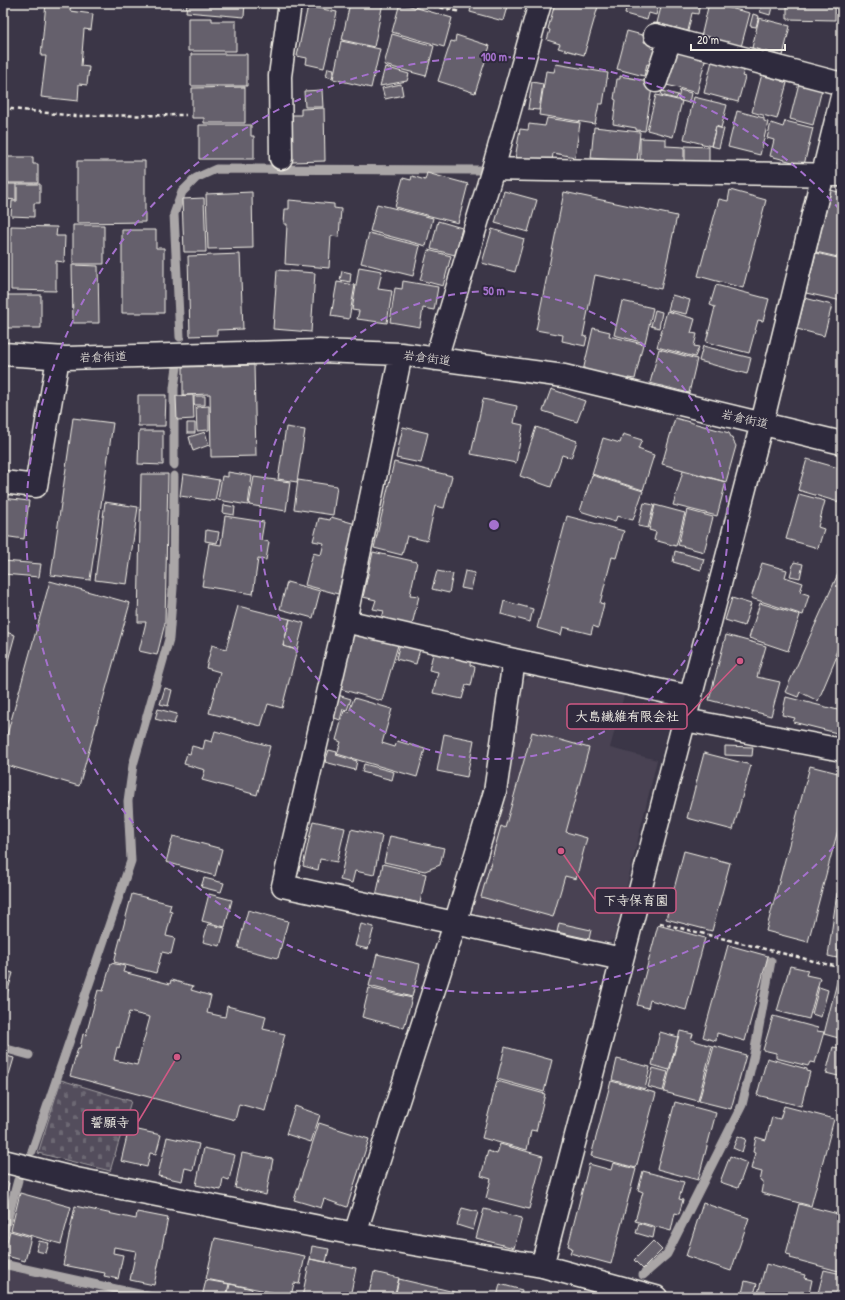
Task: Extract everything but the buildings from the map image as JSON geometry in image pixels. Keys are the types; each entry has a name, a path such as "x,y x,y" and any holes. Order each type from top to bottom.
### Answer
{"street":[{"path":"281,158 280,76 290,3"},
{"path":"436,359 540,3"},
{"path":"656,81 662,37 842,84"},
{"path":"542,1266 762,423 833,175 842,96"},
{"path":"492,170 833,175"},
{"name":"岩倉街道","path":"3,354 58,358 319,351 401,354 564,376 842,443"},
{"path":"401,354 345,620 283,886 622,959"},
{"path":"3,482 36,486 58,358"},
{"path":"345,620 514,660 690,697"},
{"path":"355,1234 455,924 495,792 514,660"},
{"path":"685,720 842,750"},
{"path":"3,1161 76,1179 355,1234 542,1266 656,1297"}],"path":[{"path":"420,3 461,12"},
{"path":"3,108 75,116 186,115"},
{"path":"633,916 842,968"}],"shaded area":[{"path":"531,674 624,695 610,748 657,760 614,939 604,944 475,915 470,908 521,685"},
{"path":"3,1269 129,1297 3,1297"}],"green space":[{"path":"61,1080 131,1101 110,1171 38,1153"}],"waterway":[{"path":"180,337 174,214 182,192 196,178 216,169 480,170"},
{"path":"174,465 174,388 177,367"},
{"path":"32,1151 131,861 128,801 133,765 169,639 173,588 174,476"},
{"path":"643,1275 667,1254 742,1105 754,1054 771,961"},
{"path":"3,1048 29,1055"},
{"path":"3,1236 18,1180"},
{"path":"3,1264 152,1297"}],"railway":[{"path":"3,1292 23,1297"}],"place":[{"name":"大島繊維有限会社","path":"740,661"},
{"name":"下寺保育園","path":"561,851"},
{"name":"誓願寺","path":"177,1057"}]}
